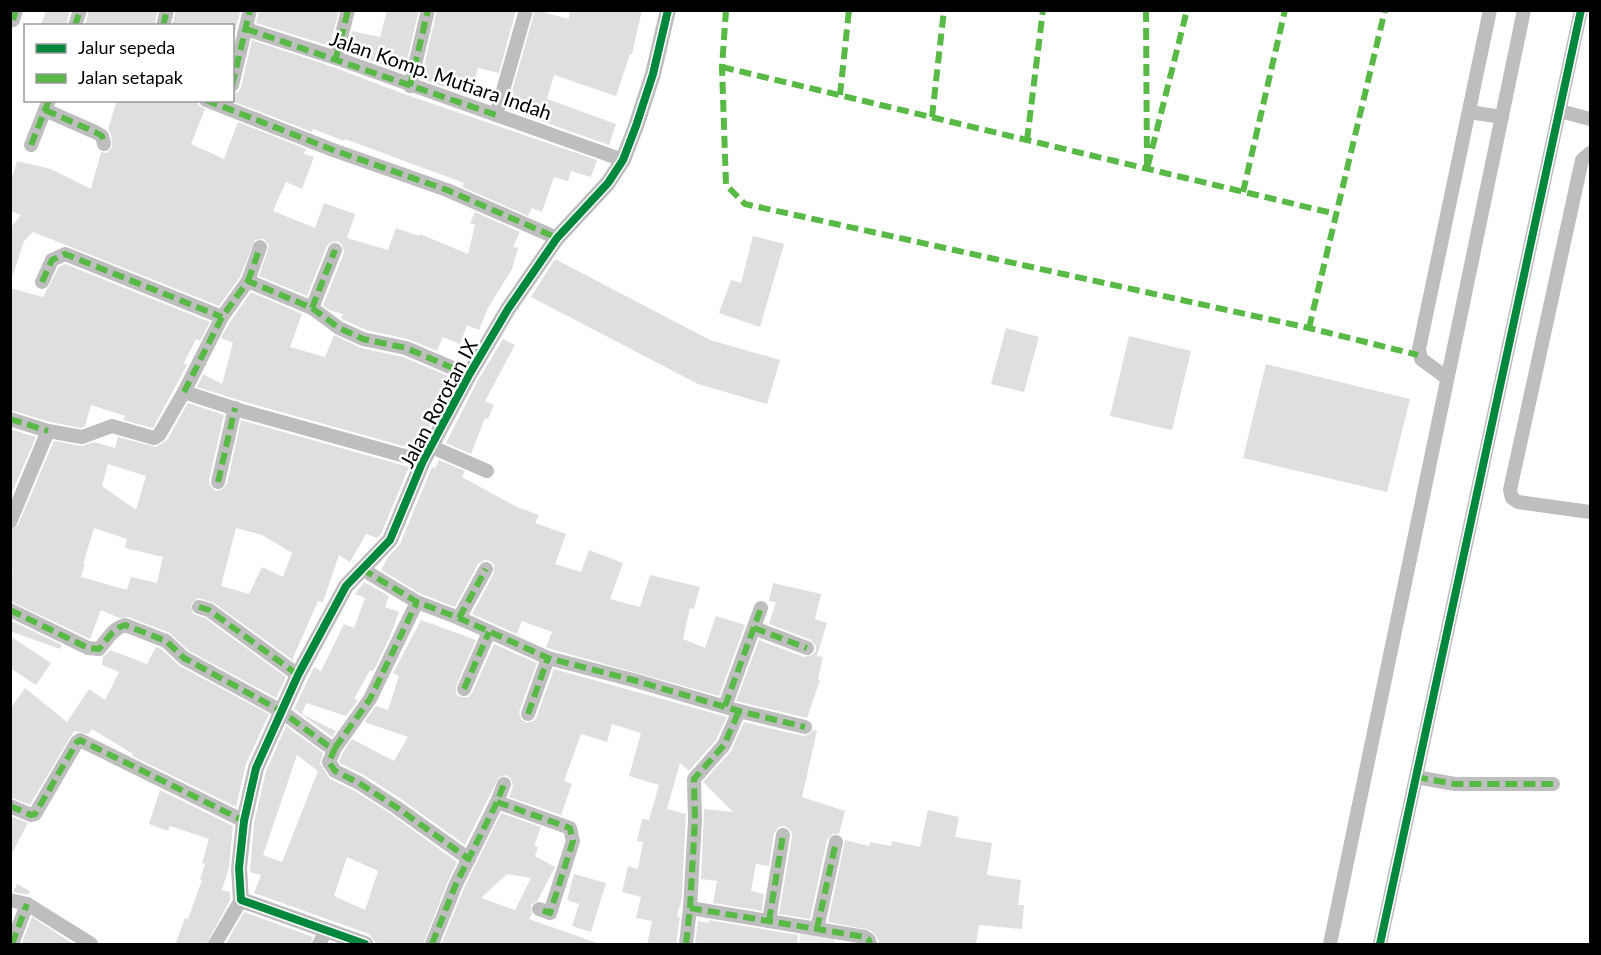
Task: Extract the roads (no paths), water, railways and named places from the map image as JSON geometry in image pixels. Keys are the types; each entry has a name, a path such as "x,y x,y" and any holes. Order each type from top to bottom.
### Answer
{"street":[{"path":"234,77 250,10"},
{"path":"336,58 348,10"},
{"path":"410,86 428,10"},
{"path":"496,115 526,10"},
{"name":"Jalan Rorotan IX","path":"240,900 239,868 244,821 256,768 298,675 346,586 390,540 428,454 508,309 557,238 608,183 623,160 653,75 668,10"},
{"path":"1447,378 1418,355 1490,10"},
{"path":"1330,945 1405,594 1447,378 1524,10"},
{"path":"1380,945 1581,10"},
{"name":"Jalan Komp. Mutiara Indah","path":"246,29 336,58 623,160"},
{"path":"228,104 333,150 447,190 557,238"},
{"path":"32,145 47,105 102,136 104,144"},
{"path":"1560,111 1590,119"},
{"path":"1469,112 1502,117"},
{"path":"1590,153 1582,160 1510,490 1512,498 1518,502 1590,513"},
{"path":"10,419 48,431 84,437 108,426 151,438 159,435 184,392 222,317 248,280 261,247"},
{"path":"312,308 335,250"},
{"path":"42,282 52,260 65,254 222,317"},
{"path":"248,280 312,308 339,328 363,339 406,348 470,375"},
{"path":"184,392 235,408 428,454 487,471"},
{"path":"218,482 235,408"},
{"path":"10,522 48,431"},
{"path":"362,569 417,602 548,658 805,727"},
{"path":"459,618 486,569"},
{"path":"417,602 370,699 335,748 329,762 335,771 359,783 396,807 469,859"},
{"path":"199,607 209,610 298,675"},
{"path":"686,945 695,820 694,779 724,745 761,608"},
{"path":"10,610 77,644 96,650 117,627 125,625 155,635 166,641 184,658 281,711 327,745 335,748"},
{"path":"754,628 807,648"},
{"path":"464,689 489,632"},
{"path":"528,714 548,658"},
{"path":"10,806 32,815 35,814 80,740 244,821"},
{"path":"1416,777 1466,784 1553,784"},
{"path":"432,945 504,784"},
{"path":"497,802 570,828 573,841 550,913 539,909"},
{"path":"769,921 783,835"},
{"path":"817,929 836,842"},
{"path":"10,900 27,904 91,945"},
{"path":"215,945 240,900 323,938 365,945"},
{"path":"12,945 27,904"},
{"path":"690,908 865,937 869,940 870,945"}]}
